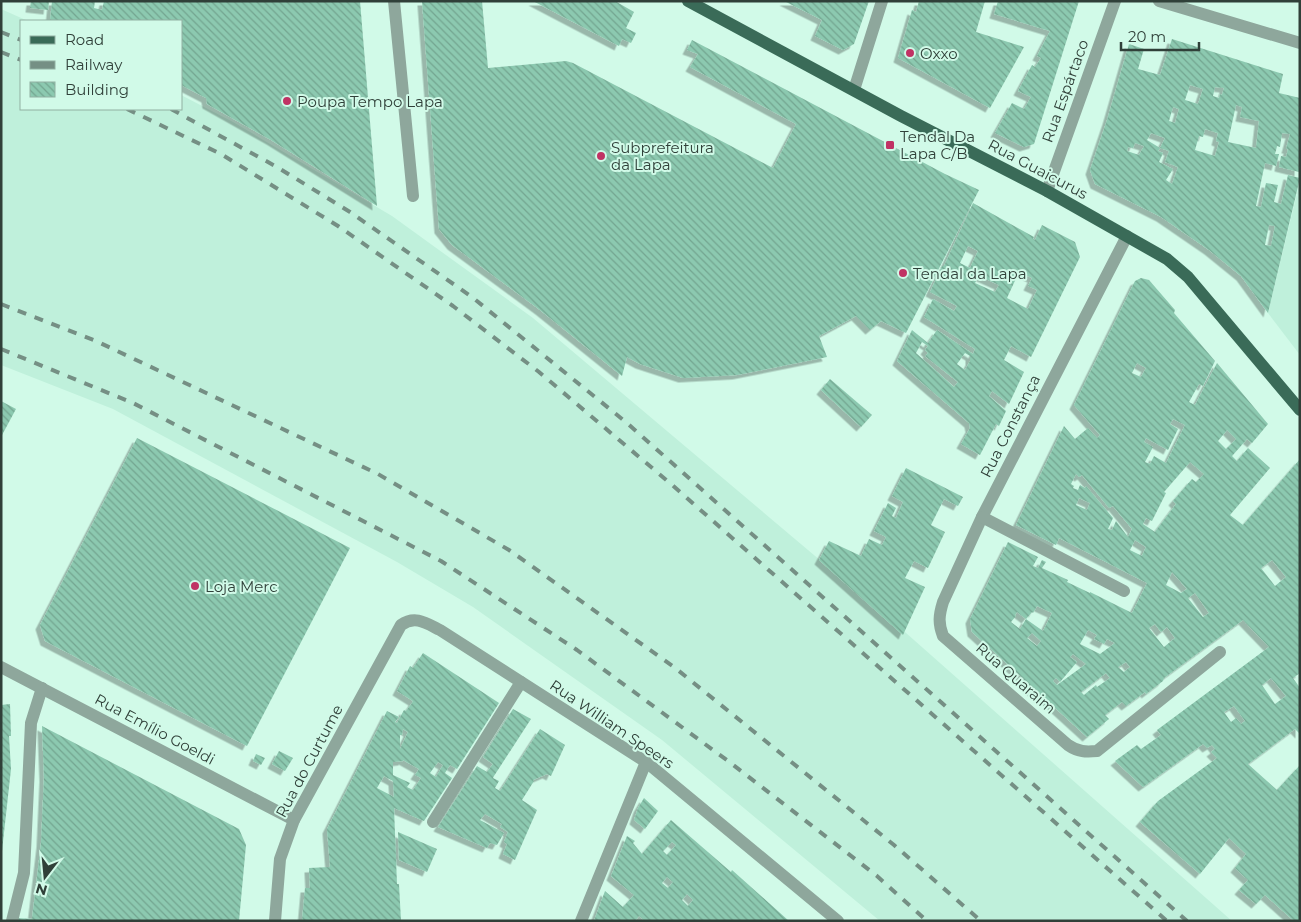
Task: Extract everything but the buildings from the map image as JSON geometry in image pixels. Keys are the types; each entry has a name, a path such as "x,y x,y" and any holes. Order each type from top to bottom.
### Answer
{"main road":[{"name":"Rua Guaicurus","path":"688,1 1047,191 1167,259 1188,277 1300,410"}],"street":[{"path":"394,1 413,196"},
{"path":"854,90 882,1"},
{"name":"Rua Espártaco","path":"1047,191 1115,1"},
{"path":"1160,1 1300,44"},
{"name":"Rua Constança","path":"943,636 939,615 982,517 1127,236"},
{"path":"982,517 1124,591"},
{"name":"Rua William Speers","path":"401,625 407,620 416,620 440,630 646,762 831,918"},
{"name":"Rua do Curtume","path":"275,921 280,859 294,820 401,625"},
{"name":"Rua Quaraim","path":"943,636 1068,745 1075,750 1086,752 1098,751 1220,652"},
{"name":"Rua Emílio Goeldi","path":"1,667 294,820"},
{"path":"433,822 521,682"},
{"path":"12,921 24,873 31,723 42,688"},
{"path":"581,921 646,762"}],"shaded area":[{"path":"1,9 26,20 20,20 20,110 182,110 182,96 233,122 392,216 533,318 897,625 1232,921 880,921 662,740 473,607 397,562 113,409 1,365"},
{"path":"1300,181 1300,355 1268,313"}],"railway":[{"path":"1,32 20,40"},
{"path":"1,52 20,60"},
{"path":"129,110 221,154 338,226 453,306 539,372 671,484 1167,921"},
{"path":"173,110 277,167 350,212 472,297 627,423 1187,921"},
{"path":"1,304 96,341 378,474 509,550 674,667 894,845 981,921"},
{"path":"1,349 133,403 441,561 577,650 728,761 877,876 927,921"}],"place":[{"name":"Oxxo","path":"910,53"},
{"name":"Poupa Tempo Lapa","path":"287,101"},
{"name":"Tendal Da Lapa C/B","path":"890,145"},
{"name":"Subprefeitura da Lapa","path":"601,156"},
{"name":"Tendal da Lapa","path":"903,273"},
{"name":"Loja Merc","path":"195,586"}]}
